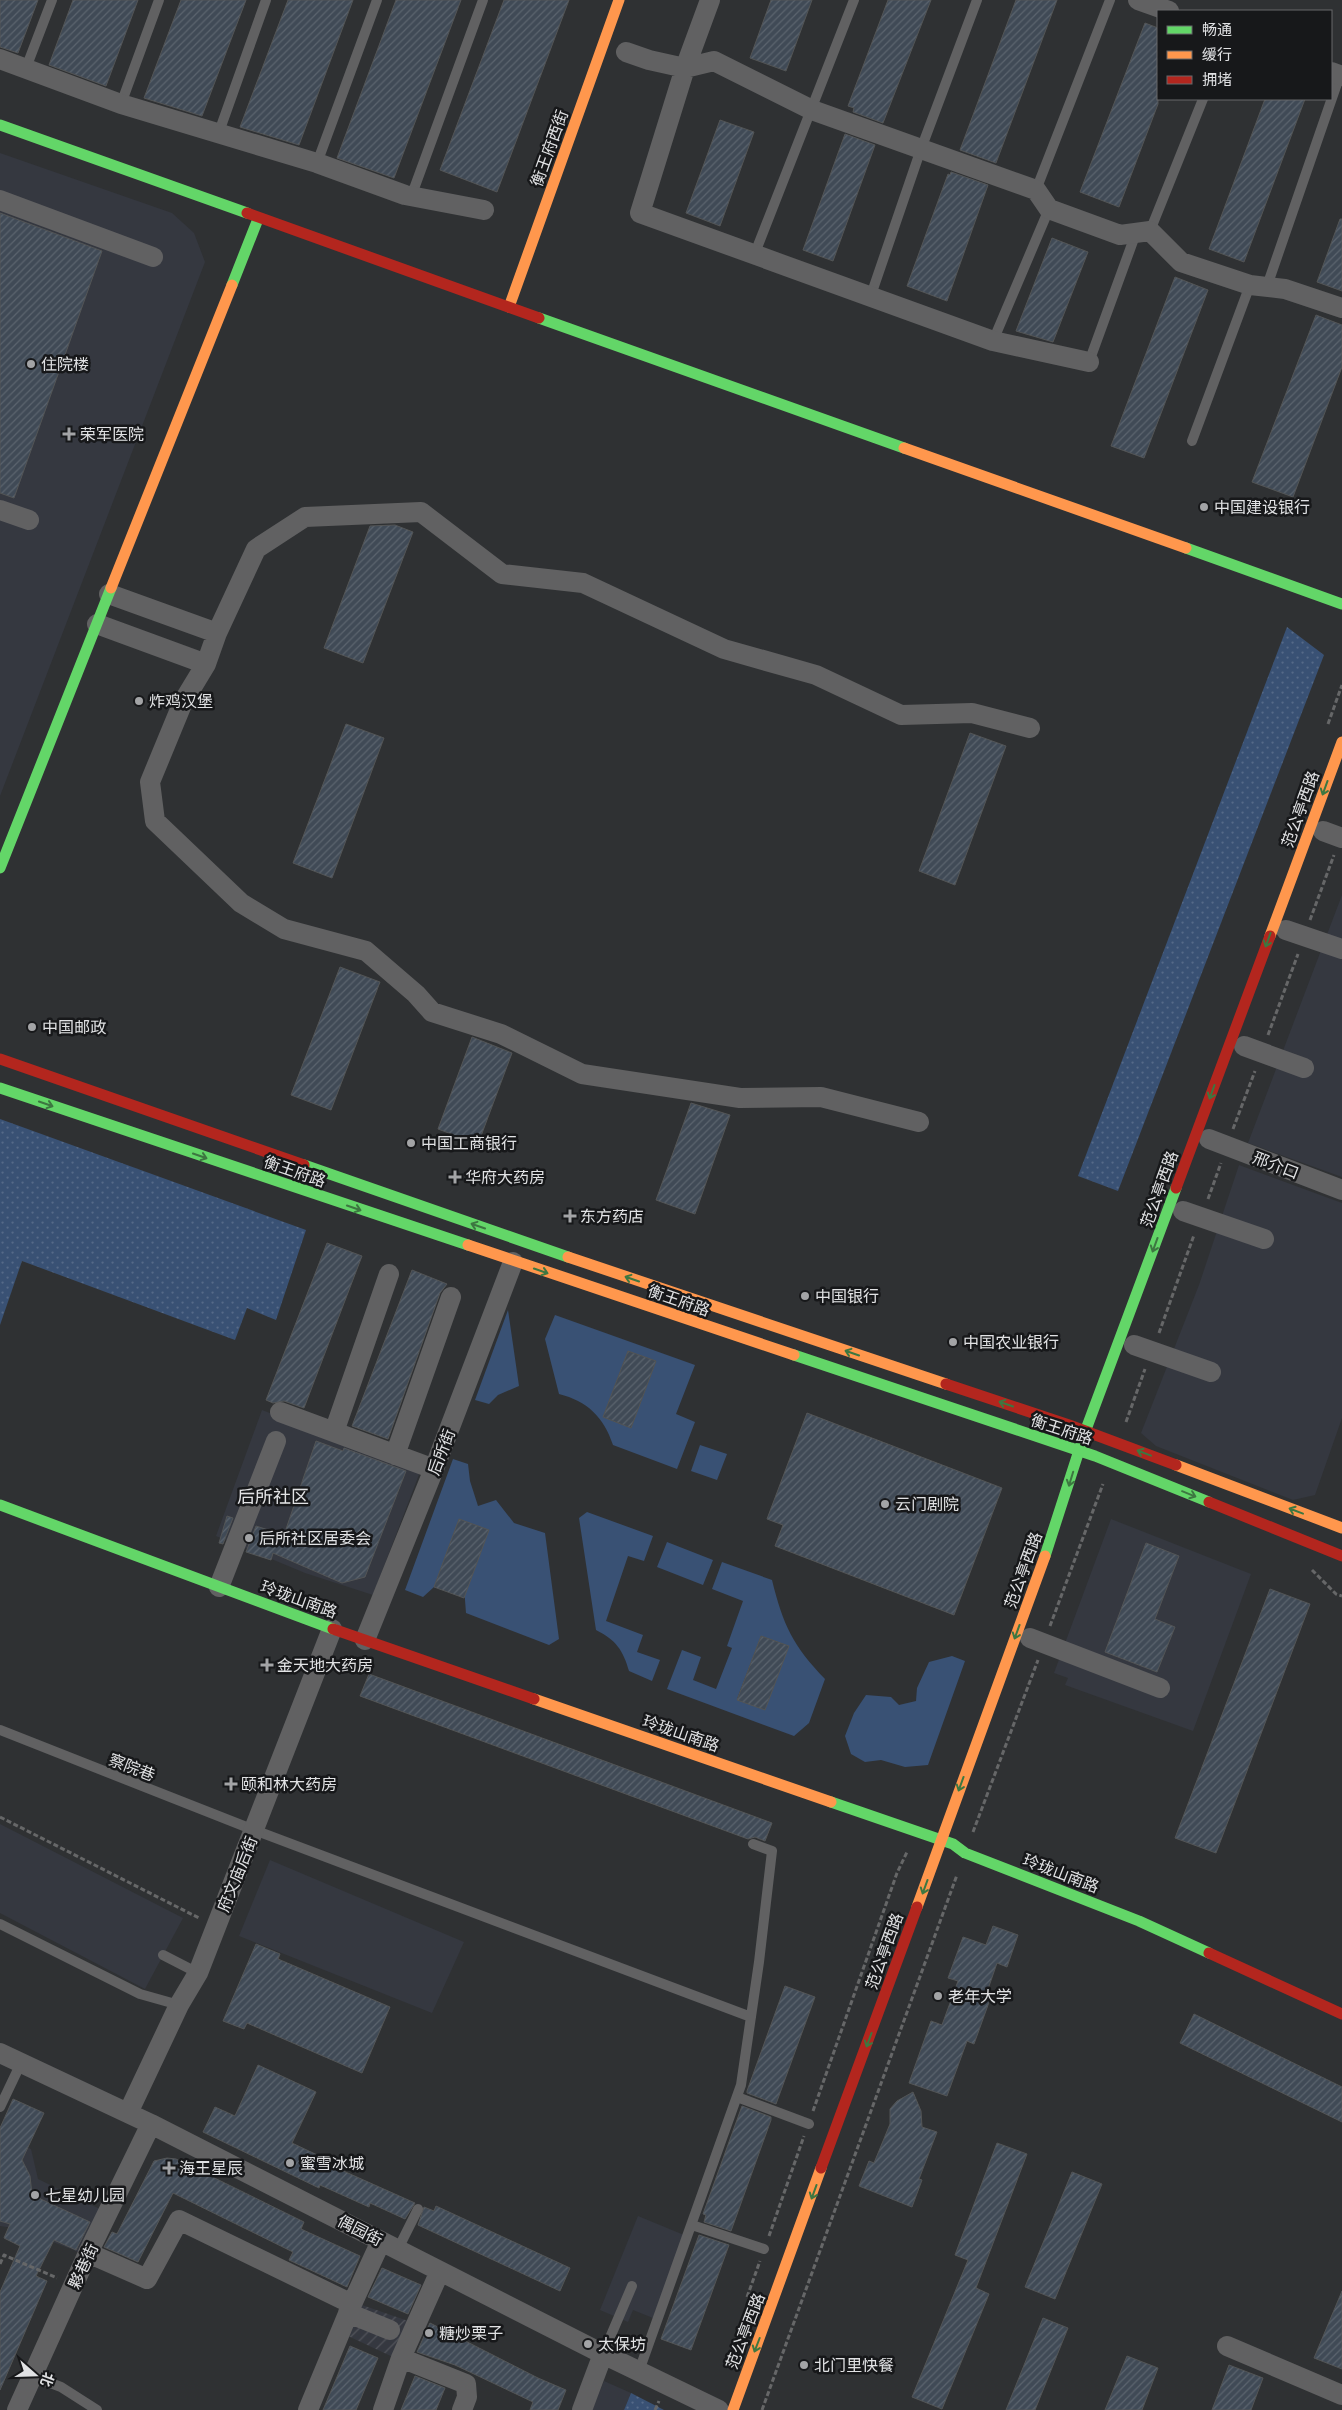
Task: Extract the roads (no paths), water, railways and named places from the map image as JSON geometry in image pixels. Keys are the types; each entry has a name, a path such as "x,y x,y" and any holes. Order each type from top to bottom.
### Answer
{"main road":[{"name":"衡王府西街","path":"509,307 619,0"},
{"path":"0,125 258,219 1342,604"},
{"path":"0,868 258,219"},
{"name":"范公亭西路","path":"733,2410 1058,1521 1085,1432 1342,742"},
{"name":"衡王府路","path":"0,1059 532,1246 1085,1432 1102,1432 1117,1443 1342,1528"},
{"name":"衡王府路","path":"0,1088 513,1262 1095,1456 1342,1556"},
{"path":"1090,1471 1102,1432"},
{"name":"玲珑山南路","path":"0,1505 332,1629 941,1841 952,1848 1139,1921 1342,2014"},
{"path":"952,1848 958,1831"}],"street":[{"path":"710,0 685,68 640,213 755,253 870,298 993,341 1089,362"},
{"path":"1138,0 1166,10"},
{"path":"626,52 649,60 685,68 714,61 812,110 1036,190 1049,208 1120,235 1143,232 1181,262 1258,285 1285,289 1342,308"},
{"path":"0,59 121,104 317,163 411,197 484,210"},
{"path":"0,200 153,257"},
{"path":"0,510 29,520"},
{"path":"919,1122 821,1097 740,1098 582,1074 500,1034 432,1012 416,994 366,951 284,930 241,903 155,821 150,782 183,702 206,664 217,633 256,549 305,517 421,512 502,574 583,583 724,650 816,675 901,715 972,713 1030,728"},
{"path":"109,594 217,633"},
{"path":"97,624 206,664"},
{"path":"1323,831 1339,845"},
{"path":"1286,930 1342,949"},
{"path":"1244,1046 1304,1068"},
{"name":"邢介口","path":"1210,1139 1342,1190"},
{"path":"1183,1211 1264,1239"},
{"name":"后所街","path":"365,1640 434,1469 513,1262"},
{"path":"334,1432 389,1274"},
{"path":"395,1455 452,1297"},
{"path":"1134,1345 1211,1372"},
{"path":"280,1412 434,1469"},
{"path":"219,1587 276,1441"},
{"name":"府文庙后街","path":"128,2113 179,2005 198,1973 332,1629"},
{"path":"1033,1640 1160,1688"},
{"name":"偶园街","path":"0,2053 151,2124 603,2354 719,2410"},
{"name":"夥巷街","path":"17,2410 88,2253 151,2124"},
{"path":"88,2253 147,2279 179,2220 390,2330"},
{"path":"308,2410 350,2308 389,2245"},
{"path":"383,2410 401,2358 440,2271"},
{"path":"1227,2346 1342,2395"},
{"path":"582,2410 603,2354"},
{"path":"401,2358 466,2384 467,2397 462,2410"}],"lane":[{"path":"26,68 52,0"},
{"path":"121,104 159,0"},
{"path":"219,132 266,0"},
{"path":"317,163 377,0"},
{"path":"411,197 483,0"},
{"path":"755,253 854,0"},
{"path":"870,298 921,148 978,0"},
{"path":"1036,190 1110,0"},
{"path":"1332,90 1338,74"},
{"path":"1089,362 1143,232 1203,100"},
{"path":"1192,441 1258,285 1328,100"},
{"path":"993,341 1049,208"},
{"name":"察院巷","path":"0,1730 254,1830 751,2017"},
{"path":"639,2371 741,2085 772,1851 753,1844"},
{"path":"0,1924 140,1994 179,2005"},
{"path":"164,1955 198,1973"},
{"path":"0,2107 21,2063"},
{"path":"737,2097 809,2124"},
{"path":"389,2245 418,2209"},
{"path":"692,2225 764,2249"},
{"path":"603,2354 632,2286"},
{"path":"32,2376 61,2387 97,2410"}],"place":[{"name":"住院楼","path":"31,364"},
{"name":"荣军医院","path":"69,434"},
{"name":"中国建设银行","path":"1204,507"},
{"name":"炸鸡汉堡","path":"139,701"},
{"name":"中国邮政","path":"32,1027"},
{"name":"中国工商银行","path":"411,1143"},
{"name":"华府大药房","path":"455,1177"},
{"name":"东方药店","path":"570,1216"},
{"name":"中国银行","path":"805,1296"},
{"name":"中国农业银行","path":"953,1342"},
{"name":"云门剧院","path":"885,1504"},
{"name":"后所社区居委会","path":"249,1538"},
{"name":"金天地大药房","path":"267,1665"},
{"name":"颐和林大药房","path":"231,1784"},
{"name":"老年大学","path":"938,1996"},
{"name":"蜜雪冰城","path":"290,2163"},
{"name":"海王星辰","path":"169,2168"},
{"name":"七星幼儿园","path":"35,2195"},
{"name":"糖炒栗子","path":"429,2333"},
{"name":"太保坊","path":"588,2344"},
{"name":"北门里快餐","path":"804,2365"}],"district":[{"name":"后所社区","path":"273,1497"}]}
